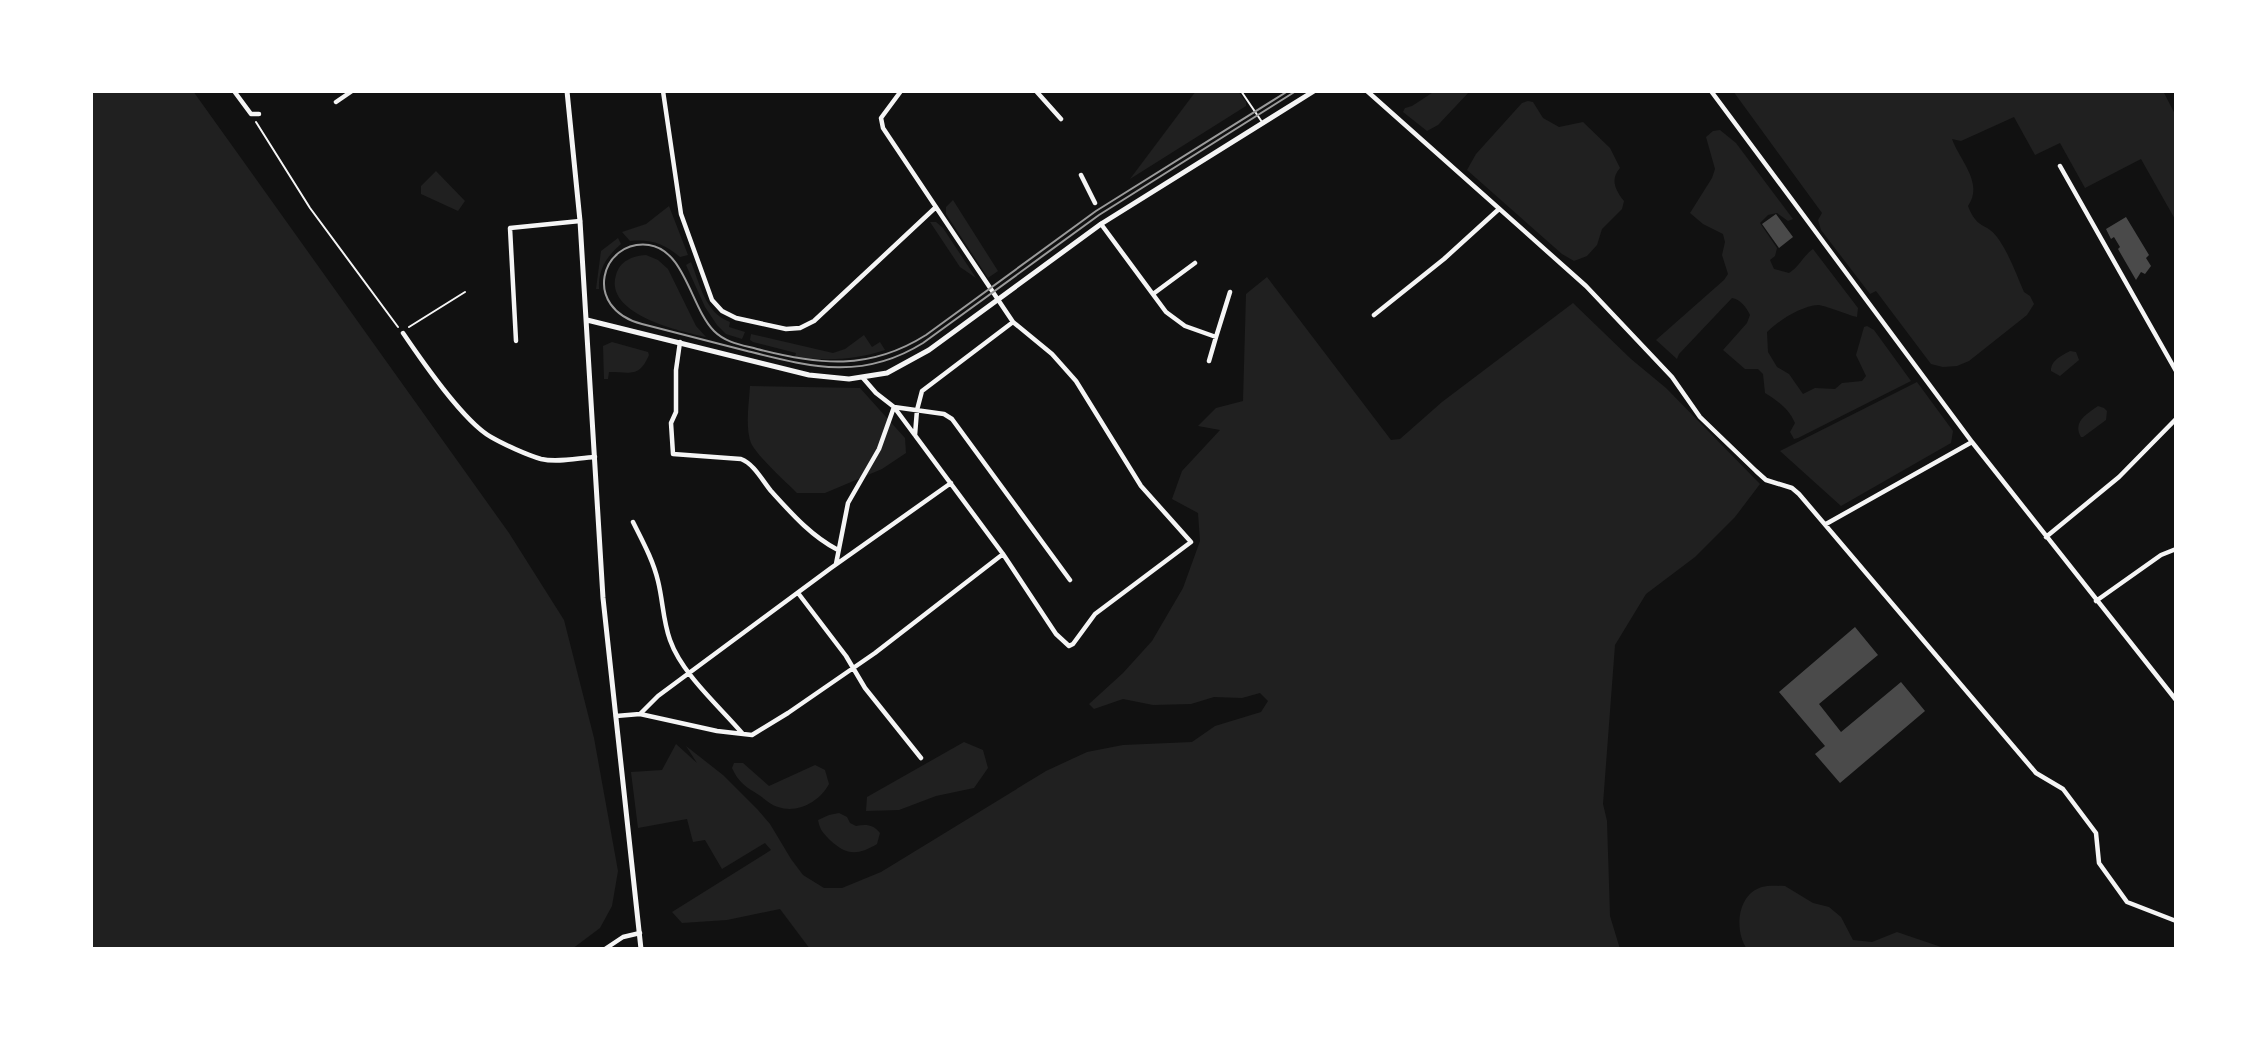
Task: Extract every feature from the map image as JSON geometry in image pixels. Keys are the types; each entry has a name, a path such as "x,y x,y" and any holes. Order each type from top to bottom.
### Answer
{"street":[{"path":"234,91 251,114 259,114"},
{"path":"336,102 352,91"},
{"path":"567,91 580,221 603,598 641,949"},
{"path":"663,91 684,228 712,300 728,315 786,329 794,330 807,325 936,207"},
{"path":"863,378 894,407 1003,554 1056,634 1069,646 1095,614 1191,542 1141,486 1076,381 1052,354 1013,322 881,123 881,118 901,91"},
{"path":"1035,91 1061,119"},
{"path":"587,320 786,370 835,379 863,378 887,373 929,350 1101,224 1314,91"},
{"path":"1367,91 1586,286 1671,377 1700,417 1737,453 1766,480 1799,494 2036,772 2063,789 2096,833 2099,863 2127,902 2176,920"},
{"path":"1711,91 1972,442 2176,700"},
{"path":"2060,166 2176,370"},
{"path":"1081,175 1095,203"},
{"path":"1374,315 1499,209"},
{"path":"516,341 510,228 580,221"},
{"path":"1101,224 1174,319 1185,326 1216,337"},
{"path":"1153,294 1195,263"},
{"path":"1209,361 1230,292"},
{"path":"915,435 922,390 1013,322"},
{"path":"403,333 468,418 491,437 542,459 595,457"},
{"path":"680,342 676,412 671,423 673,454 741,459 750,463 800,522 838,550"},
{"path":"894,407 944,414 952,419 1070,580"},
{"path":"836,565 848,503 879,449 894,407"},
{"path":"2046,537 2119,477 2176,419"},
{"path":"1826,524 1972,442"},
{"path":"640,714 658,696 951,483"},
{"path":"633,522 652,558 670,640 677,655 743,734"},
{"path":"2096,600 2161,555 2176,550"},
{"path":"616,716 640,714 717,731 752,735 853,668 1003,554"},
{"path":"798,593 846,656 865,688 921,758"},
{"path":"605,949 623,937 639,933"}],"lane":[{"path":"1241,91 1263,122"}],"path":[{"path":"259,114 256,122 263,135 310,208 403,333 465,292"}],"shaded area":[{"path":"91,91 193,91 509,533 564,620 594,738 618,871 612,906 600,928 572,949 91,949"},
{"path":"1196,91 1238,91 1246,106 1130,179"},
{"path":"1435,91 1470,91 1438,125 1427,131 1403,112 1405,108"},
{"path":"1733,91 2163,91 2176,116 2176,221 2141,159 2085,188 2060,143 2035,155 2014,117 1961,141 1952,139 1972,180 1972,197 1968,206 1971,214 1997,237 2024,292 2034,304 2027,315 1969,361 1957,366 1931,364 1876,291 1870,294 1821,230 1818,220 1822,213"},
{"path":"1533,102 1543,118 1559,127 1583,122 1610,148 1620,168 1614,180 1624,201 1622,209 1602,229 1597,245 1587,256 1574,261 1562,254 1467,170 1476,154 1522,103"},
{"path":"1720,130 1736,143 1793,219 1788,221 1777,213 1768,215 1760,223 1777,248 1775,256 1770,260 1774,269 1789,273 1813,249 1858,308 1857,317 1821,305 1811,306 1777,323 1767,332 1768,352 1777,367 1789,374 1803,394 1815,388 1835,389 1842,383 1862,381 1866,376 1856,355 1864,327 1867,326 1874,330 1911,381 1794,439 1790,432 1795,423 1783,406 1765,393 1763,374 1758,369 1745,369 1723,350 1747,323 1750,315 1740,302 1732,298 1677,359 1656,340 1728,274 1722,255 1725,242 1723,234 1703,224 1690,213 1715,169 1706,137 1713,131"},
{"path":"436,171 465,201 458,211 421,194 421,186"},
{"path":"953,200 998,271 988,278 946,214 946,207"},
{"path":"669,206 688,255 680,257 651,242 630,241 622,232 646,224"},
{"path":"930,222 936,222 943,228 976,278 960,267"},
{"path":"618,238 621,244 604,264 599,289 596,289 601,251"},
{"path":"646,255 658,260 668,269 696,326 706,337 662,325 632,310 621,300 615,289 620,266 627,260"},
{"path":"691,262 709,305 730,322 729,327 745,332 742,339 726,334 705,307 686,265"},
{"path":"1267,277 1391,440 1400,439 1442,402 1573,303 1631,359 1666,388 1760,484 1735,517 1695,557 1646,594 1615,645 1603,804 1607,821 1610,916 1620,949 810,949 780,909 727,920 682,923 672,912 771,850 765,843 722,869 705,840 693,842 687,819 638,828 631,772 662,770 676,744 697,763 686,746 723,775 758,810 803,875 824,888 842,888 881,872 1046,771 1087,752 1123,745 1192,742 1215,726 1261,712 1268,701 1260,693 1242,698 1214,697 1191,704 1153,705 1123,699 1094,709 1089,704 1123,673 1152,641 1183,588 1200,541 1198,513 1172,499 1182,471 1220,430 1198,426 1216,408 1243,401 1246,294"},
{"path":"751,334 833,353 845,349 864,335 872,347 880,342 885,350 841,359 795,357 796,353 753,342 750,340"},
{"path":"612,342 648,352 649,355 638,370 629,373 609,372 608,379 604,379 603,346"},
{"path":"2070,351 2076,352 2079,360 2060,376 2051,371 2055,361"},
{"path":"1917,382 1953,431 1951,443 1841,506 1780,451"},
{"path":"750,386 860,388 905,438 906,453 882,469 825,493 797,493 765,462 751,443 748,422"},
{"path":"2098,406 2107,411 2106,420 2081,437 2078,427 2080,423 2085,415"},
{"path":"964,742 983,750 988,768 974,788 936,796 899,810 866,811 867,797"},
{"path":"734,763 743,763 769,786 815,765 825,770 829,784 814,801 801,807 786,809 773,805 743,784 732,768"},
{"path":"839,813 856,826 875,828 880,833 877,844 858,852 847,851 836,845 822,831 818,820"},
{"path":"1785,886 1813,903 1829,907 1841,917 1853,940 1872,942 1897,932 1947,949 1747,949 1739,923 1747,897 1762,887"}],"building":[{"path":"1776,214 1793,237 1779,248 1762,224"},
{"path":"2126,217 2149,255 2146,258 2151,266 2145,274 2141,272 2136,280 2118,249 2120,247 2114,237 2111,239 2106,229"},
{"path":"1855,627 1878,655 1819,704 1841,732 1901,682 1925,711 1840,783 1815,754 1825,746 1779,692"}],"tram line":[{"path":"1288,91 1096,211 926,335 884,355 843,362 823,361 802,359 729,341 714,331 706,321 671,257 661,249 649,245 632,246 619,253 610,263 605,276 605,290 611,304 623,316 642,324 815,366 879,363 923,343 1099,215 1296,91"}]}
